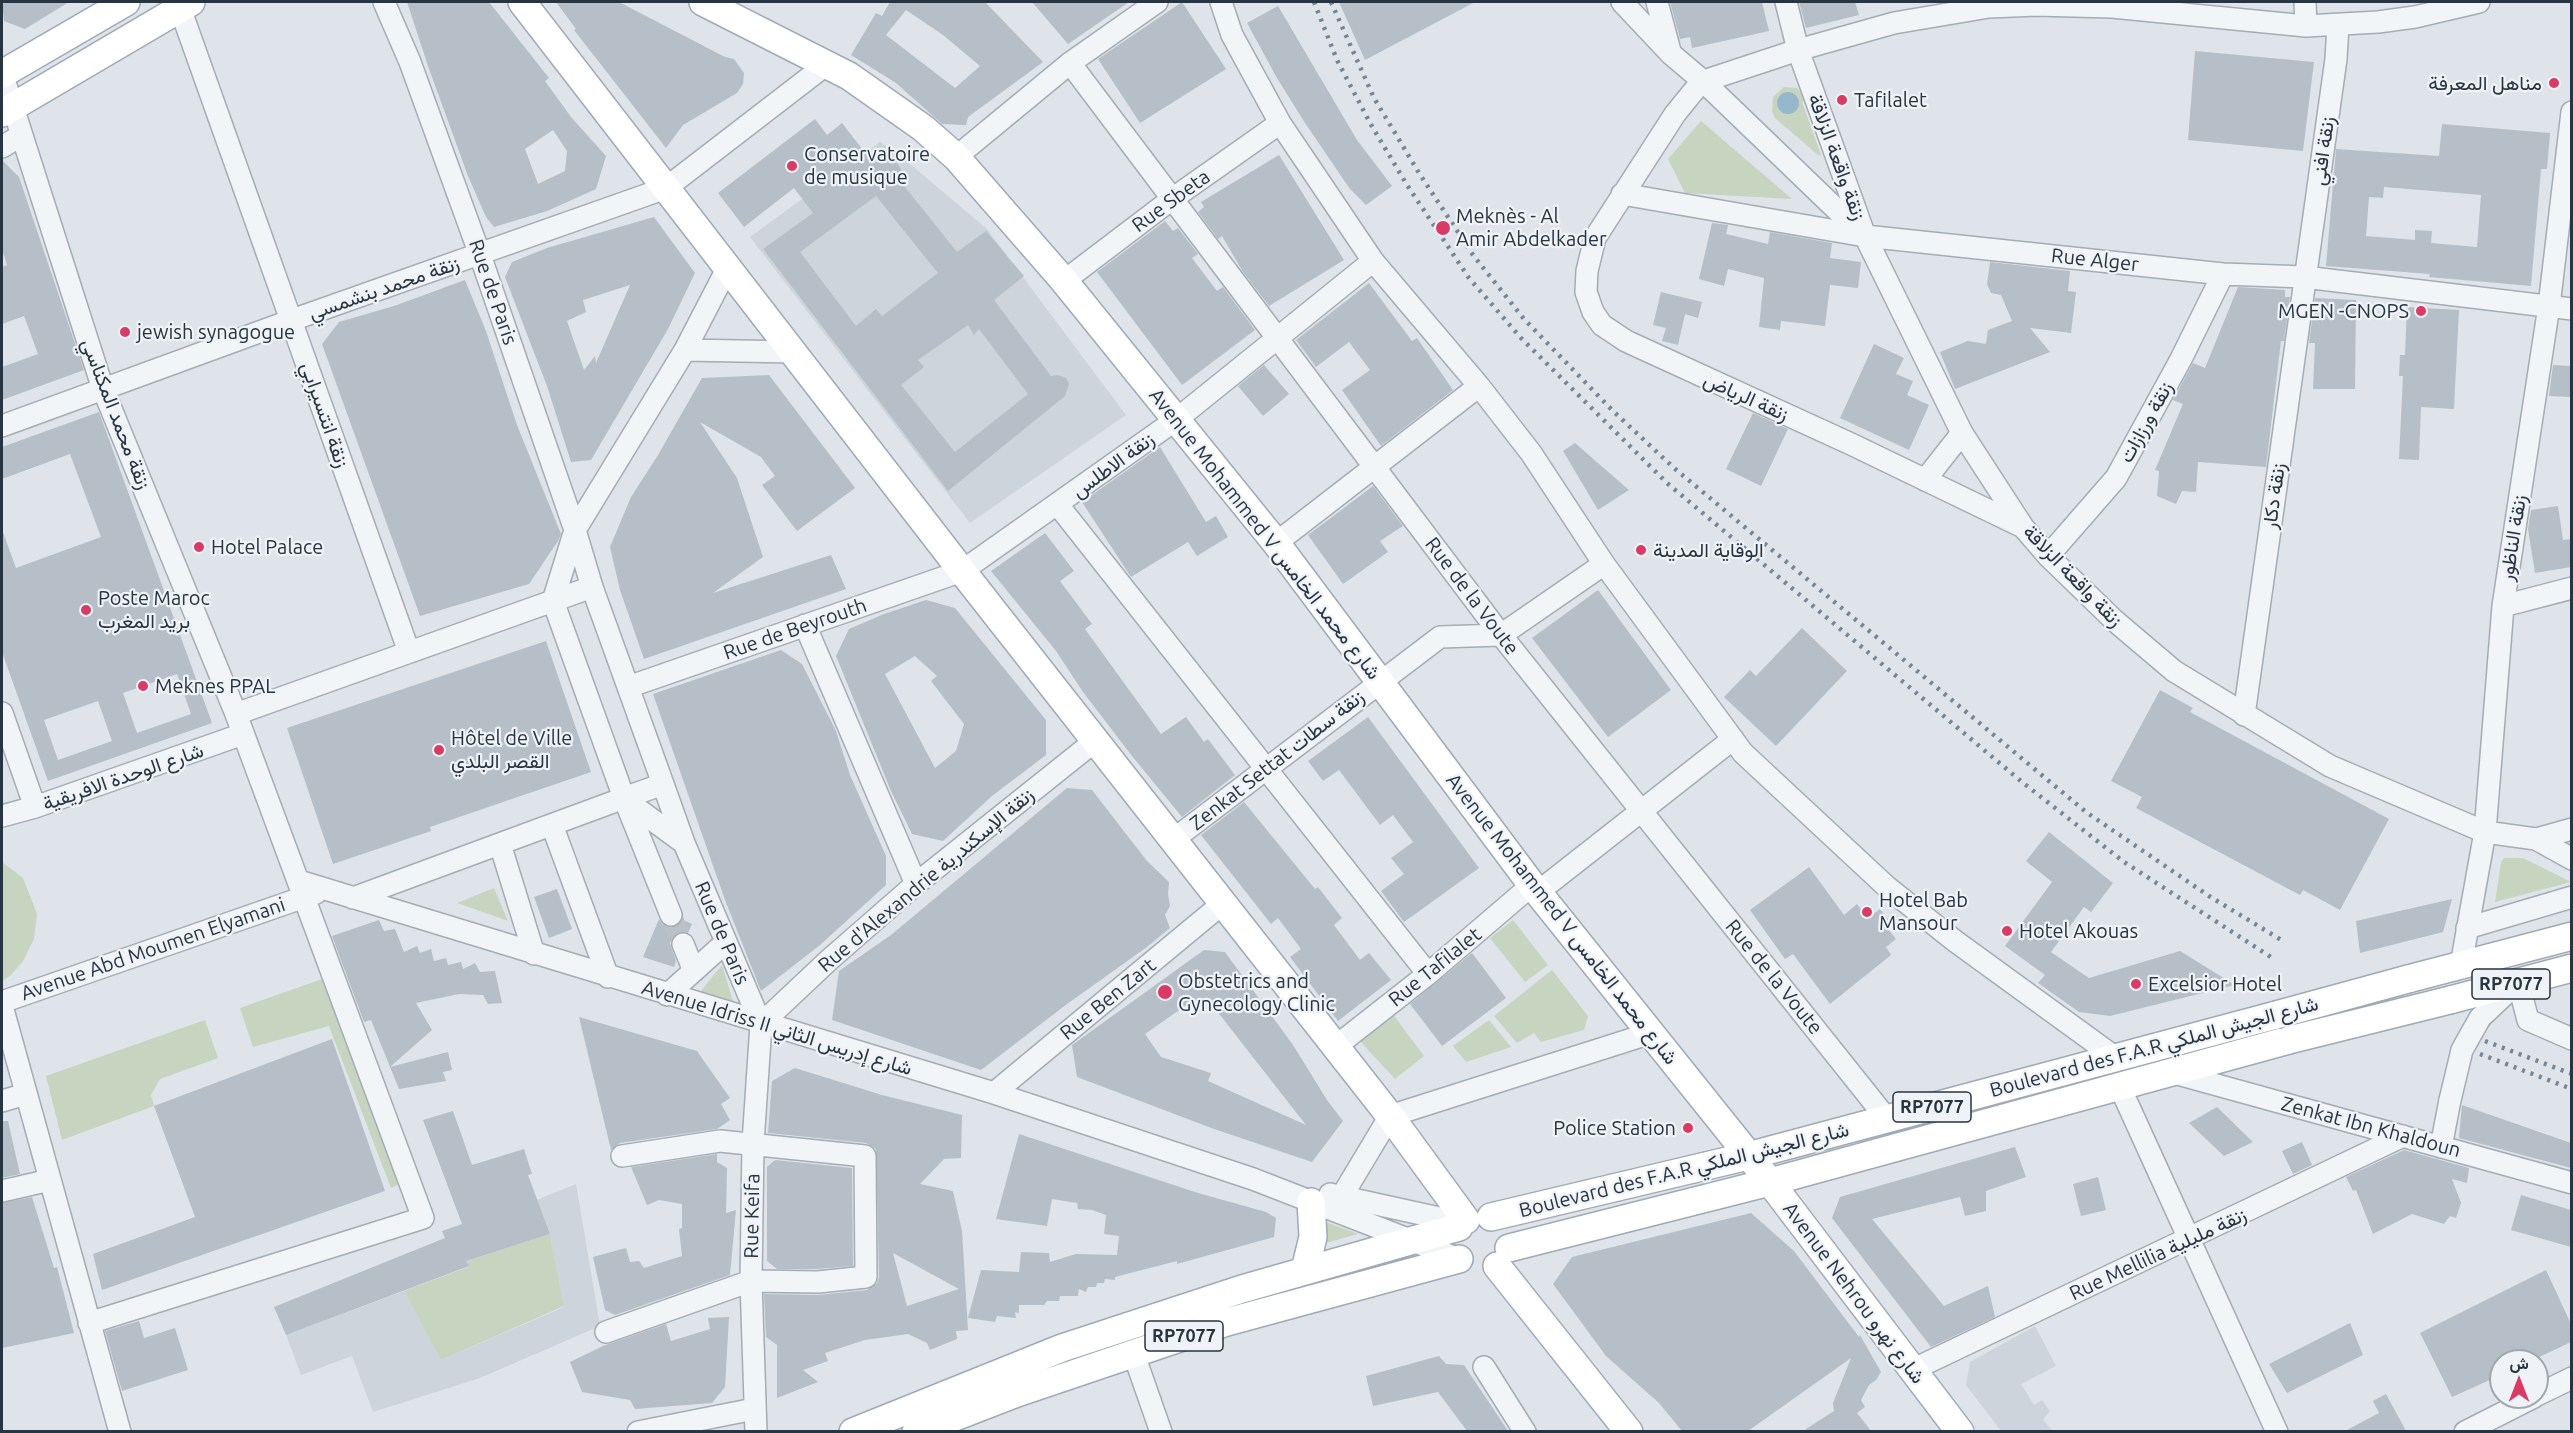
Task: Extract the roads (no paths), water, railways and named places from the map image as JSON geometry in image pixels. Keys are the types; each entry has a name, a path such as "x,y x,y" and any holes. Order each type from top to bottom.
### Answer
{"main road":[{"path":"2,74 126,2"},
{"path":"522,2 962,571 1390,1116 1470,1222"},
{"name":"Avenue Mohammed V شارع محمد الخامس","path":"703,2 827,64 869,88 924,128 956,157 1065,281 1177,418 1276,543 1535,889 1748,1156"},
{"path":"6,110 185,5"},
{"name":"Boulevard des F.A.R شارع الجيش الملكي","path":"853,1431 1062,1348 1242,1289 1470,1222 1748,1156 2571,936"},
{"name":"Boulevard des F.A.R شارع الجيش الملكي","path":"1503,1257 2120,1085 2571,969"},
{"name":"Avenue Nehrou شارع نهرو","path":"1748,1156 1960,1431"},
{"path":"1305,1270 1313,1237 1311,1202"},
{"path":"1459,1259 1453,1243 1470,1222 1498,1221 1508,1233 1503,1257 1629,1431"},
{"name":"RP7077","path":"923,1430 1133,1352 1263,1312 1459,1259 1472,1270 1489,1270 1503,1257"}],"street":[{"name":"Rue de Paris","path":"384,2 410,62 480,255 575,530 592,587 684,843 761,1024"},
{"path":"956,157 1070,63 1157,2"},
{"path":"1221,2 1232,35 1280,123 1373,261 1479,386 1531,453 1604,564 1743,753 1887,888 2116,1058"},
{"path":"1622,2 1671,54 1704,82 1865,236"},
{"path":"1657,2 1671,54"},
{"name":"زنقة واقعة الزلاقة","path":"1786,2 1798,50 1865,236 1962,433 2023,527 2048,556 2115,621 2174,671 2330,766 2486,832 2536,839 2571,858"},
{"path":"2305,2 2306,26"},
{"path":"1622,194 1675,114 1704,82 1798,50 1894,23 1989,7 2036,5 2122,8 2306,26 2338,25 2415,17 2479,2"},
{"name":"زنقة انتسيرابي","path":"185,5 292,320 409,652"},
{"name":"زنقة افني","path":"2304,277 2336,59 2338,25"},
{"name":"Rue de la Voute","path":"1070,63 1501,635 1887,1119"},
{"name":"زنقة محمد بنشمسي","path":"2,426 292,320 666,188 827,64"},
{"name":"زنقة محمد المكناسي","path":"2,74 6,110 20,136 103,388 240,724 423,1218 89,1323"},
{"name":"زنقة الناظور","path":"2461,964 2486,832 2503,606 2549,306 2571,112"},
{"name":"Rue Sbeta","path":"1065,281 1172,199 1280,123"},
{"path":"2,147 20,136"},
{"path":"1805,179 1839,160"},
{"name":"Rue Alger","path":"1622,194 1865,236 2223,274 2304,277 2571,309"},
{"name":"زنقة الرياض","path":"1622,194 1595,238 1587,271 1586,292 1593,312 1602,325 1626,342 2023,527"},
{"name":"زنقة الاطلس","path":"962,571 1058,505 1177,418 1373,261"},
{"path":"672,915 624,798 553,601 575,530 685,351 728,267"},
{"name":"زنقة ورزازات","path":"2048,556 2116,478 2176,369 2223,274"},
{"name":"زنقة دكار","path":"2244,715 2304,277"},
{"path":"685,351 794,352"},
{"path":"1276,543 1479,386"},
{"path":"1925,480 1962,433"},
{"path":"1058,505 1428,974"},
{"path":"1501,635 1604,564"},
{"name":"Rue de Beyrouth","path":"628,687 962,571"},
{"name":"شارع الوحدة الافريقية","path":"2,816 35,807 240,724 409,652 592,587"},
{"path":"2503,606 2571,588"},
{"path":"805,625 916,885"},
{"name":"Zenkat Settat زنقة سطات","path":"1173,839 1440,637 1501,635"},
{"path":"2,713 35,807"},
{"name":"Rue Tafilalet","path":"1335,1047 1535,889 1641,811 1732,739"},
{"name":"Rue d'Alexandrie زنقة الإسكندرية","path":"761,1024 916,885 1095,741"},
{"path":"353,898 663,784"},
{"path":"624,798 684,843"},
{"path":"552,825 608,976"},
{"name":"زنقة واقعة الزلاقة","path":"2536,839 2571,829"},
{"path":"500,844 534,954"},
{"name":"Avenue Abd Moumen Elyamani","path":"2,1004 302,889 325,890"},
{"name":"Avenue Idriss II شارع إدريس الثاني","path":"325,890 994,1093 1253,1179 1459,1259"},
{"path":"2467,928 2571,897"},
{"name":"Rue Ben Zart","path":"994,1093 1222,904"},
{"path":"667,995 726,942"},
{"path":"683,944 694,970"},
{"path":"2441,1147 2462,1050 2480,1018 2518,982 2528,1020 2571,1039"},
{"path":"2,1004 120,1431"},
{"name":"Rue Keifa","path":"754,1409 751,1281 753,1143 761,1024"},
{"path":"1342,1196 1390,1116 1650,1033"},
{"name":"Zenkat Ibn Khaldoun","path":"2170,1072 2571,1183"},
{"path":"2120,1085 2277,1431"},
{"path":"2,1101 26,1094"},
{"name":"Rue Mellilia زنقة مليلية","path":"1912,1370 2403,1136"},
{"path":"606,1332 751,1281 818,1282 866,1277 865,1156 720,1141 622,1156"},
{"name":"Avenue Idriss II شارع إدريس الثاني","path":"1253,1179 1470,1222"},
{"path":"2,1191 50,1180"},
{"path":"1133,1352 1161,1431"},
{"path":"1484,1367 1525,1431"},
{"path":"2549,1389 2571,1378"},
{"path":"638,1431 754,1409 756,1431"},
{"path":"2465,1431 2509,1409"}],"water":[{"path":"1788,92 1796,95 1799,103 1796,111 1788,114 1780,111 1777,103 1780,95"}],"tunnel":[{"path":"671,915 683,944"}],"railway":[{"path":"1314,2 1337,60 1370,123 1407,185 1469,278 1521,338 1667,483 2022,782 2124,862 2274,959"},
{"path":"1331,2 1374,98 1419,173 1473,255 1524,319 1613,411 1674,468 2086,812 2209,896 2283,941"},
{"path":"2485,1041 2572,1074"},
{"path":"2480,1054 2572,1089"}],"place":[{"name":"مناهل المعرفة","path":"2554,83"},
{"name":"Tafilalet","path":"1842,100"},
{"name":"Conservatoire de musique","path":"792,166"},
{"name":"Meknès - Al Amir Abdelkader","path":"1443,228"},
{"name":"MGEN -CNOPS","path":"2421,311"},
{"name":"jewish synagogue","path":"125,332"},
{"name":"Hotel Palace","path":"199,547"},
{"name":"الوقاية المدينة","path":"1641,550"},
{"name":"Poste Maroc بريد المغرب","path":"86,610"},
{"name":"Meknes PPAL","path":"143,686"},
{"name":"Hôtel de Ville القصر البلدي","path":"439,750"},
{"name":"Hotel Bab Mansour","path":"1867,912"},
{"name":"Hotel Akouas","path":"2007,931"},
{"name":"Excelsior Hotel","path":"2136,984"},
{"name":"Obstetrics and Gynecology Clinic","path":"1165,992"},
{"name":"Police Station","path":"1688,1128"}]}
